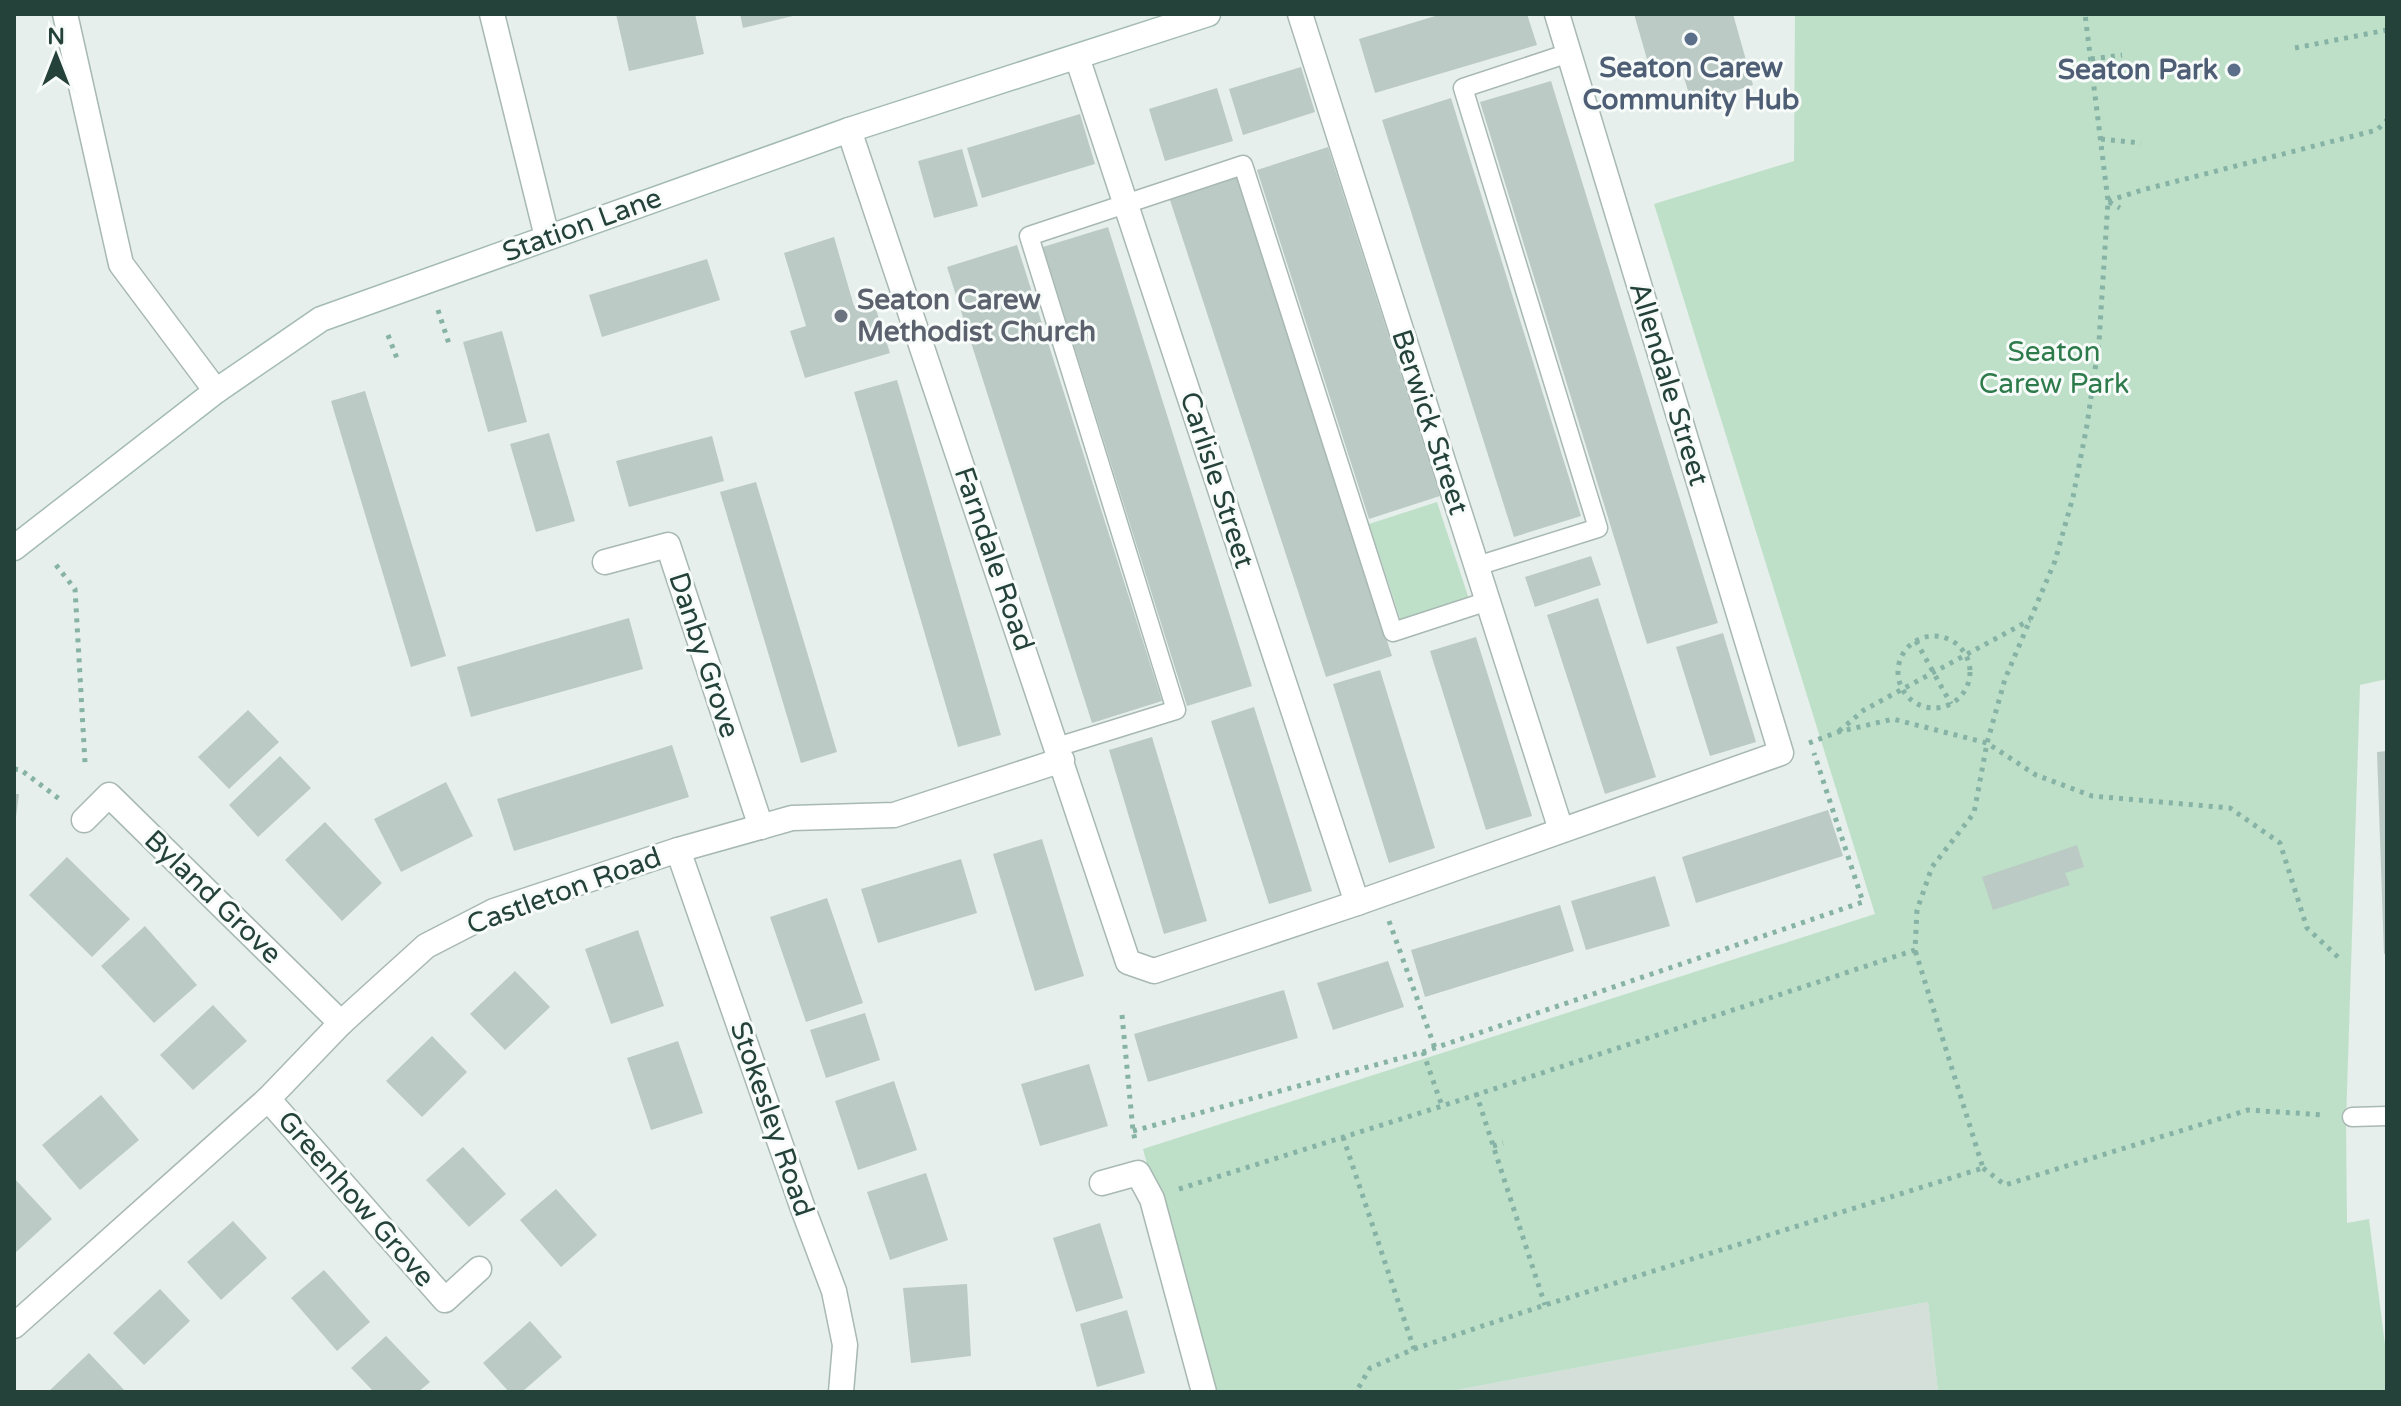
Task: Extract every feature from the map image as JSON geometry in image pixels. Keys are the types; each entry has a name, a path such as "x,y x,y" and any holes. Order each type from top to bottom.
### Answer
{"street":[{"path":"65,14 121,264 216,391"},
{"path":"492,14 547,237"},
{"name":"Station Lane","path":"14,548 216,391 321,319 849,130 1208,14"},
{"name":"Berwick Street","path":"1300,14 1561,830"},
{"name":"Allendale Street","path":"1557,14 1781,753"},
{"name":"Carlisle Street","path":"1077,57 1357,903"},
{"name":"Farndale Road","path":"849,130 1128,962 1154,971 1357,903"},
{"name":"Danby Grove","path":"605,562 668,545 761,827"},
{"name":"Castleton Road","path":"14,1326 268,1099 341,1023 426,946 494,911 678,850 792,818 894,815 1060,753"},
{"path":"1357,903 1781,753"},
{"name":"Byland Grove","path":"84,820 109,795 341,1023"},
{"name":"Stokesley Road","path":"678,850 834,1291 845,1345 841,1392"},
{"name":"Greenhow Grove","path":"268,1099 445,1300 479,1269"},
{"path":"1102,1183 1138,1173 1152,1199 1204,1392"}],"lane":[{"path":"1477,566 1598,528 1463,88 1569,53"},
{"path":"1060,753 1176,710 1029,236 1243,165 1393,632 1488,601"},
{"path":"2352,1117 2387,1116"}],"path":[{"path":"2295,48 2387,30"},
{"path":"2091,59 2122,55"},
{"path":"2120,208 2108,201 2377,130 2387,120"},
{"path":"2101,139 2141,143"},
{"path":"438,309 450,347"},
{"path":"388,335 398,361"},
{"path":"56,565 75,589 85,763"},
{"path":"1838,732 1864,710 2030,620"},
{"path":"1935,636 1947,638 1958,644 1965,654 1969,665 1967,687 1951,704 1929,708 1918,705 1902,689 1898,665 1903,653 1916,641 1935,636"},
{"path":"1916,641 1951,704"},
{"path":"1781,753 1838,732 1893,719 1987,743 2036,775 2092,796 2230,808 2280,843 2307,928 2339,958"},
{"path":"1133,1131 1423,1052 1863,902 1810,742"},
{"path":"14,769 21,770 64,803"},
{"path":"1387,916 1435,1048"},
{"path":"1915,950 1983,1168 2005,1185 2248,1110 2352,1117"},
{"path":"1122,1015 1133,1131 1139,1156"},
{"path":"1423,1052 1442,1106"},
{"path":"1476,1093 1545,1305"},
{"path":"1343,1137 1414,1349"},
{"path":"1493,1146 1503,1143"},
{"path":"1356,1392 1370,1368 1414,1349 1983,1168"}],"shaded area":[{"path":"1928,1302 1938,1392 1446,1392"}],"green space":[{"name":"Seaton Carew Park","path":"1795,14 2387,14 2387,679 2360,685 2346,1123 2347,1223 2369,1219 2387,1360 2387,1392 1938,1392 1928,1302 1446,1392 1208,1392 1143,1149 1875,914 1654,204 1794,161"},
{"path":"1437,502 1469,599 1401,621 1369,524"}],"building":[{"path":"616,14 695,14 704,54 629,71"},
{"path":"740,14 797,14 797,15 743,28"},
{"path":"1442,14 1527,14 1537,45 1375,93 1359,39"},
{"name":"Seaton Carew Community Hub","path":"1634,14 1733,14 1753,85 1692,104 1680,64 1651,73"},
{"path":"1301,67 1315,112 1243,135 1229,89"},
{"path":"1551,81 1718,623 1647,644 1480,102"},
{"path":"1217,88 1233,141 1165,161 1149,109"},
{"path":"1451,98 1581,516 1514,537 1382,120"},
{"path":"1080,114 1095,164 982,198 967,148"},
{"path":"1328,147 1440,496 1369,519 1257,170"},
{"path":"962,149 978,206 934,218 918,161"},
{"path":"1236,175 1392,656 1326,677 1169,197"},
{"path":"1108,227 1252,686 1187,706 1043,247"},
{"name":"Seaton Carew Methodist Church","path":"834,237 854,306 873,300 890,353 805,378 790,331 806,326 784,253"},
{"path":"1017,245 1162,701 1092,723 947,267"},
{"path":"707,259 720,300 602,337 589,295"},
{"path":"502,331 527,422 488,432 463,342"},
{"path":"897,380 1001,735 958,747 854,392"},
{"path":"365,391 446,656 411,667 331,401"},
{"path":"549,433 575,521 536,532 510,444"},
{"path":"712,436 724,481 629,507 616,461"},
{"path":"756,482 837,752 801,763 720,492"},
{"path":"1591,556 1601,585 1535,607 1525,577"},
{"path":"1598,598 1656,777 1605,794 1547,615"},
{"path":"629,618 643,669 471,717 457,667"},
{"path":"1723,633 1756,742 1710,756 1676,647"},
{"path":"1476,637 1532,816 1486,830 1430,651"},
{"path":"1380,670 1435,848 1389,863 1333,684"},
{"path":"1254,707 1312,891 1269,904 1211,721"},
{"path":"248,710 279,742 229,789 198,757"},
{"path":"1152,737 1207,921 1164,934 1109,750"},
{"path":"672,745 689,797 514,851 497,799"},
{"path":"2387,751 2387,954 2384,954 2377,752"},
{"path":"280,756 311,788 258,837 229,805"},
{"path":"446,782 473,836 401,872 374,819"},
{"path":"14,794 19,794 16,817 14,817"},
{"path":"1828,810 1843,856 1696,903 1682,857"},
{"path":"325,822 382,883 342,921 285,860"},
{"path":"1042,839 1084,976 1035,991 993,854"},
{"path":"2077,845 2084,867 2065,873 2070,885 1993,910 1982,877"},
{"path":"67,857 130,919 92,957 29,895"},
{"path":"961,859 977,913 878,943 861,889"},
{"path":"1655,876 1670,926 1586,950 1571,901"},
{"path":"827,898 863,1003 806,1022 770,917"},
{"path":"1560,905 1574,951 1425,997 1411,950"},
{"path":"145,926 197,985 154,1023 101,966"},
{"path":"638,930 664,1006 611,1024 585,949"},
{"path":"1388,961 1404,1007 1333,1030 1317,983"},
{"path":"515,971 550,1007 505,1050 470,1014"},
{"path":"1284,990 1298,1038 1148,1082 1134,1034"},
{"path":"213,1005 247,1041 193,1090 160,1055"},
{"path":"865,1013 880,1060 826,1078 810,1030"},
{"path":"432,1036 467,1072 422,1117 386,1081"},
{"path":"678,1041 703,1113 651,1130 627,1058"},
{"path":"1089,1064 1108,1126 1040,1146 1021,1084"},
{"path":"894,1081 917,1150 858,1170 835,1101"},
{"path":"101,1095 139,1140 80,1190 42,1145"},
{"path":"463,1147 506,1194 469,1227 426,1180"},
{"path":"926,1173 948,1240 890,1260 867,1192"},
{"path":"14,1178 52,1219 14,1254"},
{"path":"556,1189 597,1235 561,1267 520,1220"},
{"path":"233,1221 267,1258 221,1300 187,1262"},
{"path":"1100,1223 1123,1298 1076,1312 1053,1238"},
{"path":"324,1270 370,1322 337,1351 291,1298"},
{"path":"967,1284 971,1356 911,1363 903,1288"},
{"path":"160,1289 190,1321 144,1365 113,1333"},
{"path":"1127,1310 1145,1373 1097,1387 1080,1324"},
{"path":"530,1321 562,1357 522,1392 509,1392 483,1363"},
{"path":"386,1336 430,1382 418,1392 374,1392 351,1368"},
{"path":"89,1353 126,1392 48,1392"}],"place":[{"name":"Seaton Carew Community Hub","path":"1691,39"},
{"name":"Seaton Park","path":"2234,70"},
{"name":"Seaton Carew Methodist Church","path":"841,316"}]}
